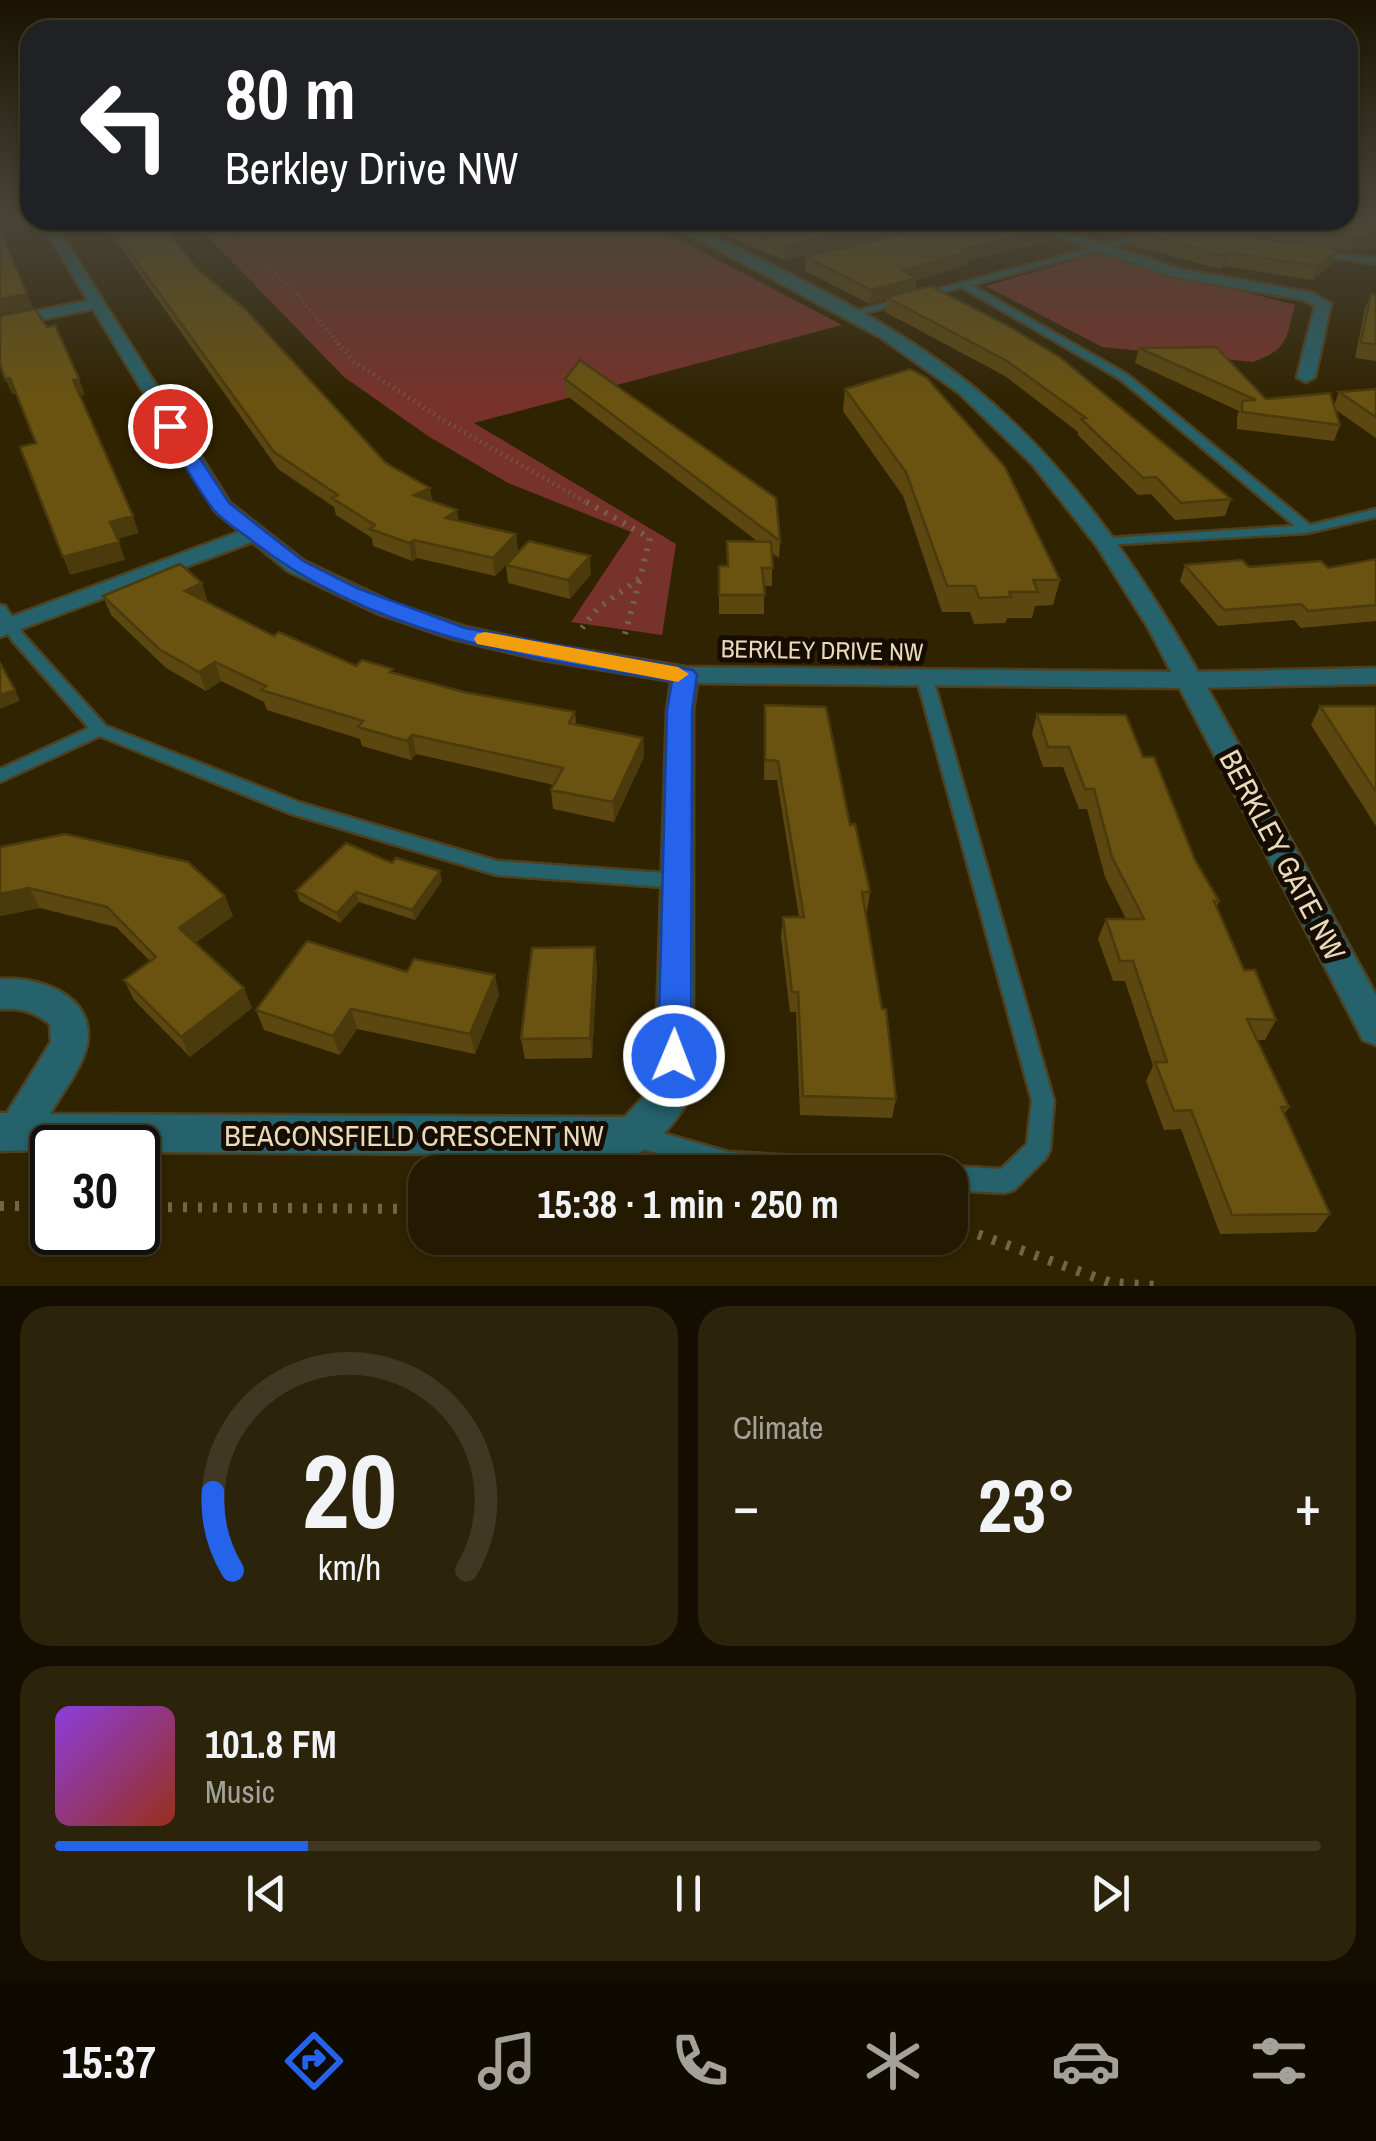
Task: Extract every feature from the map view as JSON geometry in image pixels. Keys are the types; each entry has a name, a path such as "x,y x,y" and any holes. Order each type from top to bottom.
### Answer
{"street":[{"name":"BERKLEY DRIVE NW","path":"82,281 222,507 296,566 349,593 459,634 685,675 1190,680 1376,676"},
{"name":"BERKLEY GATE NW","path":"801,281 920,358 998,418 1050,470 1109,542 1190,680 1376,1029"},
{"path":"1221,281 1308,296 1323,304 1306,377"},
{"path":"0,322 96,304"},
{"path":"3,622 252,534"},
{"name":"BEACONSFIELD CRESCENT NW","path":"9,1132 634,1136 674,1091 680,711 685,675"},
{"name":"BEACONSFIELD CRESCENT NW","path":"0,994 23,992 48,1000 68,1016 69,1044 9,1132"}],"lane":[{"path":"850,314 979,281"},
{"path":"965,285 1124,377 1307,529"},
{"path":"1109,542 1307,529 1376,513"},
{"path":"3,622 100,730 295,808 497,868 677,881"},
{"path":"925,679 1043,1100 1038,1150 1004,1181 968,1179"},
{"path":"0,776 100,730"},
{"path":"634,1136 698,1155"}],"path":[{"path":"285,281 353,361 444,420 650,538 626,634"},
{"path":"582,628 597,609 640,578"},
{"path":"0,1206 30,1206"},
{"path":"160,1207 408,1208"},
{"path":"968,1231 1112,1283 1159,1286"}],"shaded area":[{"path":"251,281 758,281 842,325 474,423 676,544 662,635 571,622 631,532 508,483 428,436 344,377"},
{"path":"1003,281 1201,281 1295,305 1284,342 1273,353 1253,362 1102,347 986,286"}],"building":[{"path":"0,281 22,281 27,294 0,299"},
{"path":"150,281 212,281 245,309 386,463 430,488 414,495 457,510 446,518 516,534 493,558 414,540 409,543 370,529 375,525 332,498 338,495 274,452"},
{"path":"853,281 905,281 871,290"},
{"path":"931,286 1061,358 1231,499 1181,503 1156,477 1143,478 1081,419 1086,418 1007,361 886,297"},
{"path":"1371,294 1376,295 1376,345 1361,342"},
{"path":"35,309 47,327 55,325 79,379 73,380 133,516 110,522 119,542 63,557 20,447 36,443 10,378 5,379 0,364 0,316"},
{"path":"1216,347 1266,399 1330,393 1340,425 1242,412 1242,401 1256,400 1139,348"},
{"path":"580,360 776,498 780,541 565,379"},
{"path":"910,369 927,378 1005,467 1060,580 1033,580 1038,592 1009,592 1011,597 979,598 975,586 947,586 906,472 845,389"},
{"path":"1376,389 1376,417 1339,392"},
{"path":"529,541 590,556 568,580 506,565"},
{"path":"727,541 771,542 773,568 762,568 765,595 719,595 719,566 728,566"},
{"path":"1376,559 1376,605 1308,611 1301,604 1224,610 1185,565 1242,560 1249,567 1321,561 1328,568"},
{"path":"180,564 202,583 185,591 274,636 279,632 356,666 362,660 393,669 390,672 464,692 575,712 569,723 643,738 613,802 551,790 563,768 412,735 407,741 358,727 363,721 261,690 266,686 215,662 199,672 159,649 103,596"},
{"path":"0,663 15,690 0,695"},
{"path":"765,705 826,707 850,825 855,824 870,892 862,892 882,1009 886,1009 896,1099 803,1096 798,992 792,992 783,917 804,917 778,761 765,760"},
{"path":"1320,706 1376,706 1376,792"},
{"path":"1037,714 1126,715 1143,757 1154,757 1195,860 1219,901 1214,901 1244,970 1255,970 1276,1020 1247,1019 1289,1107 1281,1107 1330,1214 1232,1215 1191,1110 1174,1111 1155,1062 1167,1062 1133,961 1120,961 1106,919 1144,919 1112,857 1094,789 1085,789 1069,747 1048,747"},
{"path":"65,834 188,862 225,896 179,928 244,988 181,1037 124,980 156,957 107,907 29,888 0,894 0,847"},
{"path":"346,843 392,863 396,858 440,871 412,910 356,892 337,913 296,891"},
{"path":"307,941 407,972 414,959 495,975 470,1034 351,1009 333,1036 256,1010"},
{"path":"595,947 590,1038 521,1039 532,948"}],"slow traffic":[{"path":"485,639 678,674"}],"route":[{"path":"170,426 222,507 296,566 349,593 459,634 685,675 680,711 674,1056"}]}
